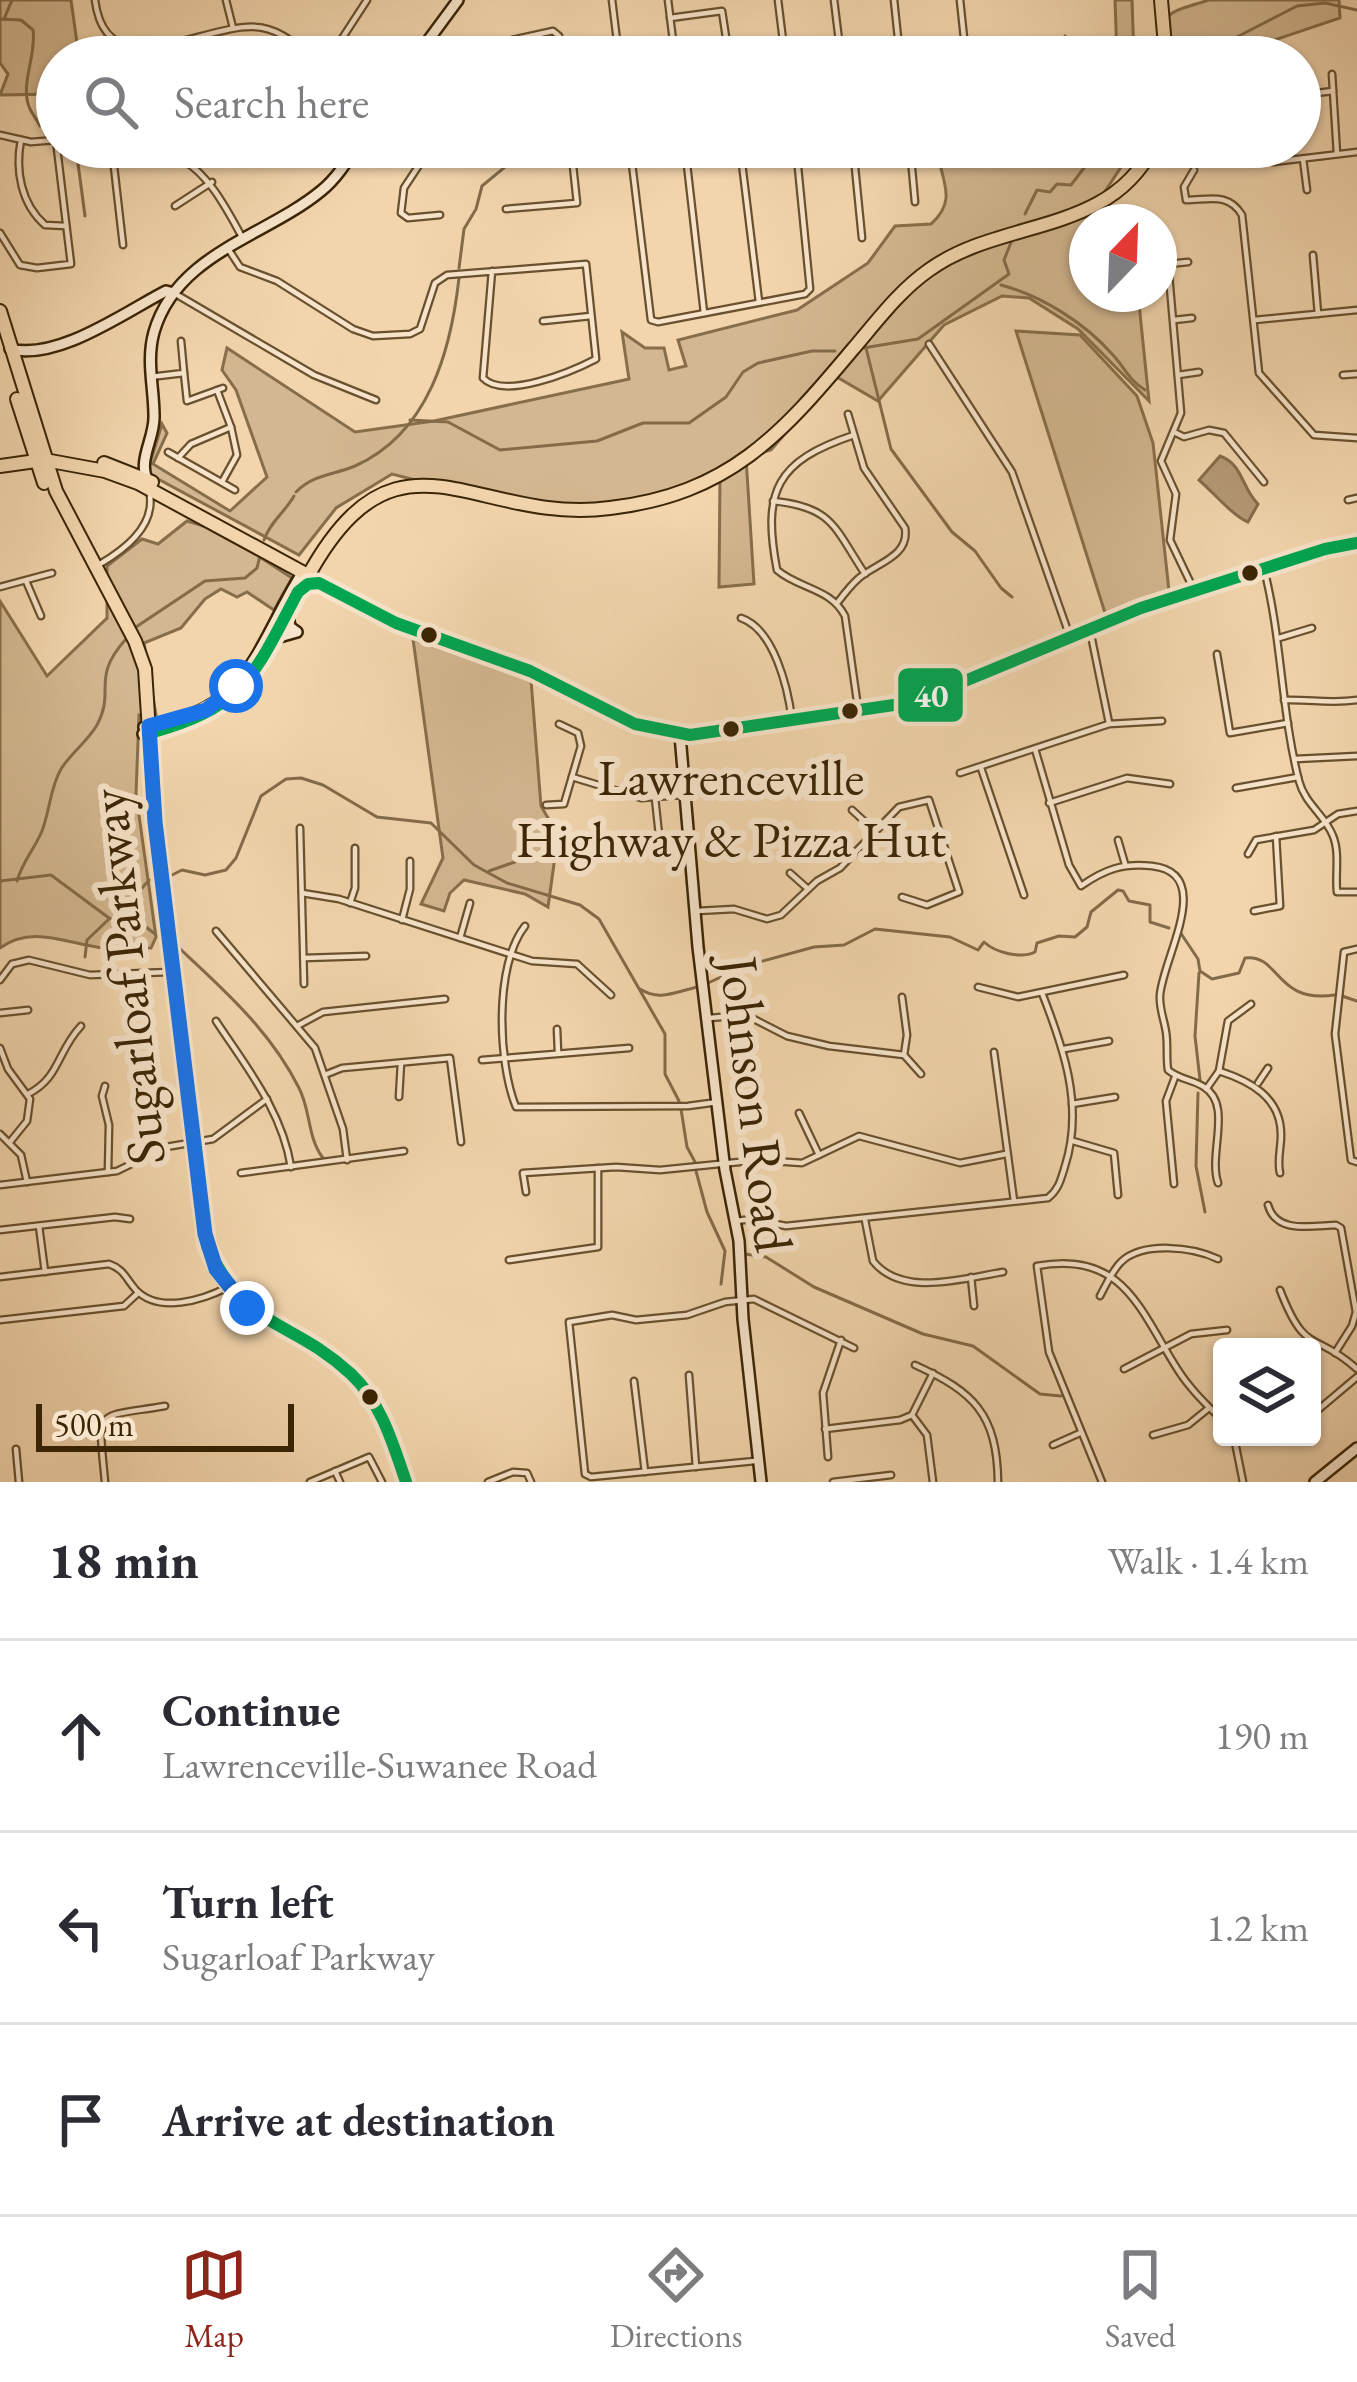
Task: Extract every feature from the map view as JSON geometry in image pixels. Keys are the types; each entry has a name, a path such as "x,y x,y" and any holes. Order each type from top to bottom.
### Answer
{"main road":[{"path":"1165,0 1169,36"},
{"path":"306,572 345,520 376,492 427,484 535,507 583,507 652,501 703,484 738,465 793,422 891,304 928,270 972,246 1106,202 1138,168"},
{"name":"Sugarloaf Parkway","path":"0,310 61,520 137,657 169,972 207,1246 225,1289 256,1316 337,1362 354,1377 384,1422 403,1482"},
{"name":"Sugarloaf Parkway","path":"0,334 26,429 104,591"},
{"path":"16,463 26,448 26,429"},
{"path":"40,460 140,474 176,502 209,517"},
{"path":"0,466 86,460 140,474 374,613 530,671 635,724 680,735 914,702 1089,629 1264,569 1357,543"},
{"path":"52,481 56,467 67,465"},
{"path":"306,572 410,626"},
{"path":"147,727 169,722"}],"street":[{"path":"95,0 97,18 112,36"},
{"path":"226,0 233,28"},
{"path":"352,0 362,7"},
{"path":"343,36 367,0"},
{"path":"431,36 458,0"},
{"path":"612,0 616,36"},
{"path":"668,0 672,36"},
{"path":"778,0 782,36"},
{"path":"835,0 839,36"},
{"path":"894,0 898,36"},
{"path":"960,0 964,36"},
{"path":"670,18 722,11 726,36"},
{"path":"203,36 233,28 271,30 281,36"},
{"path":"528,36 553,31 559,36"},
{"path":"1332,74 1337,154"},
{"path":"1321,92 1333,91"},
{"path":"0,135 36,140"},
{"path":"21,140 23,195 45,225 66,226"},
{"path":"1321,156 1357,152"},
{"path":"0,233 20,265 71,264 59,168"},
{"path":"114,168 123,245"},
{"path":"191,168 212,182 243,238"},
{"path":"151,508 140,474 154,426 152,344 163,309 199,267 320,192 339,168"},
{"path":"417,168 404,188 400,213 408,218 440,215"},
{"path":"506,209 578,203 574,168"},
{"path":"633,168 651,320 658,322 805,294 812,284 798,168"},
{"path":"687,168 704,313"},
{"path":"743,168 759,302"},
{"path":"855,168 862,238"},
{"path":"912,168 915,202"},
{"path":"1304,168 1306,190"},
{"path":"1194,170 1184,187 1186,200 1222,197 1242,215 1259,373 1314,435 1357,438"},
{"path":"175,206 212,182"},
{"path":"226,247 240,267 277,281 353,329 373,336 420,329 435,283 447,275 492,271 586,264 596,359 507,389 491,387 483,378 492,271"},
{"path":"1313,255 1318,314"},
{"path":"1188,262 1168,264 1181,412 1161,461 1176,494 1169,531 1194,592"},
{"path":"15,368 28,351 82,335 166,291 314,375 376,400"},
{"path":"149,300 163,309"},
{"path":"1255,320 1357,310"},
{"path":"543,321 592,316"},
{"path":"1171,321 1192,318"},
{"path":"181,341 187,401 220,389 237,455 222,482"},
{"path":"929,344 1012,472 1070,638"},
{"path":"10,349 28,351"},
{"path":"1178,375 1199,372"},
{"path":"150,377 184,373"},
{"path":"1342,375 1357,374"},
{"path":"838,602 865,574 901,550 907,538 864,467 848,414"},
{"path":"178,458 191,444 231,427"},
{"path":"1174,433 1184,437 1209,430 1224,433 1264,482"},
{"path":"854,435 828,444 779,481 771,523 776,570 838,602 845,616 859,713"},
{"path":"168,452 235,490"},
{"path":"1348,500 1357,498"},
{"path":"773,501 798,503 827,516 865,574"},
{"path":"95,567 128,547 158,502 176,502"},
{"path":"1264,569 1279,638 1298,777 1307,802 1335,841 1337,892 1357,892"},
{"path":"0,587 52,572"},
{"path":"147,727 185,726 201,732 208,717 242,691 306,572"},
{"path":"169,722 206,710 234,689 306,572"},
{"path":"26,581 41,616"},
{"path":"271,641 297,632 288,621 289,609"},
{"path":"741,617 759,627 785,685 793,722"},
{"path":"1279,638 1312,628"},
{"path":"1089,629 1109,724"},
{"path":"1217,654 1230,733 1288,723"},
{"path":"1284,700 1325,704 1357,700"},
{"path":"961,773 1109,724 1162,721"},
{"path":"546,806 564,804 580,739 573,728 560,724"},
{"name":"Johnson Road","path":"680,735 694,911 724,1163 736,1221 761,1482"},
{"path":"1035,749 1069,865 1082,886 1124,864 1169,870 1184,887 1182,914 1159,1000 1168,1070 1208,1088 1220,1117 1212,1161 1218,1183"},
{"path":"1295,759 1357,756"},
{"path":"981,768 1024,896"},
{"path":"572,777 640,798 684,795"},
{"path":"1236,788 1298,777"},
{"path":"1048,803 1127,778 1169,784"},
{"path":"616,837 659,835 655,798"},
{"path":"694,911 724,908 767,919 782,915 808,889 840,868 898,807 922,800 932,803 959,892 927,905 902,897"},
{"path":"852,811 875,830"},
{"path":"1248,854 1256,840 1314,830 1338,814 1357,811"},
{"path":"300,828 304,984"},
{"path":"1255,910 1280,906 1276,836"},
{"path":"1118,840 1124,864"},
{"path":"350,903 355,848"},
{"path":"402,920 410,890 410,861"},
{"path":"790,873 808,889"},
{"path":"302,893 350,903 511,955 577,964 611,994"},
{"path":"460,938 470,903"},
{"path":"525,926 501,993 513,1100 524,1109 718,1102"},
{"path":"216,931 315,1048 343,1129 347,1160"},
{"path":"1357,949 1344,954 1335,1034 1352,1160 1357,1162"},
{"path":"304,958 366,956"},
{"path":"0,980 12,964 28,960 103,976 169,972"},
{"path":"978,988 1018,997 1124,975"},
{"path":"736,1221 786,1226 1048,1198 1057,1191 1073,1141 1072,1104 1064,1049 1042,993"},
{"path":"902,997 907,1036 904,1054"},
{"path":"296,1026 323,1012 445,999"},
{"path":"1208,1088 1219,1071 1228,1022 1251,1004"},
{"path":"0,1013 28,1010"},
{"path":"706,1018 751,1016 787,1036 904,1054 921,1074"},
{"path":"216,1021 267,1099 286,1136 291,1167"},
{"path":"28,1094 50,1081 65,1043 80,1026"},
{"path":"557,1029 558,1052"},
{"path":"1064,1049 1109,1041"},
{"path":"0,1048 8,1070 28,1094 30,1108 27,1121 10,1142"},
{"path":"482,1060 629,1048"},
{"path":"994,1052 1014,1201"},
{"path":"326,1075 343,1068 450,1058 461,1142"},
{"path":"399,1096 401,1063"},
{"path":"1256,1085 1268,1068"},
{"path":"1219,1071 1256,1085 1281,1125 1280,1173"},
{"path":"1174,1184 1166,1101 1175,1077"},
{"path":"105,1086 108,1172"},
{"path":"1072,1104 1115,1096"},
{"path":"0,1185 108,1172 166,1147 213,1139 267,1099"},
{"path":"799,1113 820,1155"},
{"path":"0,1134 25,1162 27,1181"},
{"path":"526,1192 524,1173 802,1162 859,1136 960,1163 1006,1154"},
{"path":"1073,1141 1114,1154 1118,1195"},
{"path":"242,1173 404,1151"},
{"path":"509,1260 598,1246 598,1168"},
{"path":"1268,1205 1271,1216 1284,1225 1341,1228 1356,1312 1334,1353"},
{"path":"0,1231 115,1216 130,1220"},
{"path":"865,1217 870,1254 889,1276 914,1282 1003,1273"},
{"path":"39,1226 45,1271"},
{"path":"1100,1296 1126,1258 1141,1253 1185,1249 1217,1259"},
{"path":"0,1277 109,1264 124,1272 139,1292 167,1303 201,1299 225,1289"},
{"path":"1102,1482 1049,1352 1037,1266 1077,1265 1111,1277 1141,1304 1182,1377 1213,1411"},
{"path":"971,1276 974,1306"},
{"path":"1280,1290 1304,1338"},
{"path":"0,1320 124,1306 139,1292"},
{"path":"758,1460 585,1474 569,1322 687,1315 742,1300 761,1300 854,1348"},
{"path":"1124,1369 1197,1331 1227,1330"},
{"path":"828,1457 823,1393 841,1340"},
{"path":"1321,1347 1357,1373 1321,1406"},
{"path":"915,1365 953,1383 982,1409 994,1443 998,1482"},
{"path":"825,1430 912,1415 934,1373"},
{"path":"689,1375 696,1467"},
{"path":"634,1381 645,1472"},
{"path":"105,1482 100,1428 105,1417 116,1411 165,1406"},
{"path":"1153,1435 1188,1425 1210,1408"},
{"path":"912,1415 927,1435 933,1482"},
{"path":"1053,1445 1080,1433"},
{"path":"1234,1482 1243,1481 1236,1446"},
{"path":"1315,1482 1357,1448"},
{"path":"16,1449 20,1482"},
{"path":"315,1481 370,1457 382,1482"},
{"path":"335,1471 340,1482"},
{"path":"488,1482 513,1472 527,1473 531,1482"},
{"path":"833,1482 891,1475"}],"shaded area":[{"path":"0,0 71,0 76,36 36,36 36,94 0,95 8,74 0,63"},
{"path":"1115,0 1132,0 1133,36 1116,36"},
{"path":"1209,0 1339,0 1340,18 1286,36 1163,36 1169,16"},
{"path":"941,168 1120,168 1102,196 1108,204 1069,204 1069,312 1140,312 1149,401 1078,329 1029,298 1002,296 944,325 878,401 835,376 771,450 746,457 754,584 719,587 720,474 697,485 588,513 467,493 392,474 336,508 299,555 147,473 162,424 167,433 153,464 230,511 267,477 236,390 222,370 227,348 355,432 434,421 629,379 622,332 645,348 664,348 669,370 686,366 678,340 797,310 868,263 895,226 931,224 946,201"},
{"path":"1016,331 1080,335 1137,396 1153,443 1169,591 1106,616"},
{"path":"1220,456 1233,465 1258,504 1248,522 1199,480"},
{"path":"187,521 220,531 292,578 274,610 247,592 237,597 221,589 205,599 181,628 144,643 156,715 139,715 136,794 156,937 151,948 103,948 37,936 0,948 0,601 47,676 107,618 107,566 142,539 158,544"},
{"path":"413,639 531,680 541,806 558,835 548,907 525,894 464,880 450,893 444,911 421,904 443,858"}],"waterway":[{"path":"4,19 12,0"},
{"path":"1239,36 1297,6 1325,3 1357,10"},
{"path":"0,19 21,20 33,30 26,90 36,119"},
{"path":"79,168 85,216"},
{"path":"459,268 464,229 482,186 504,168"},
{"path":"1025,214 1037,190 1050,192 1057,184 1071,185 1084,168"},
{"path":"863,348 918,339 1009,274 1004,260 1012,240"},
{"path":"296,492 380,451 418,411 442,360 459,278"},
{"path":"1001,285 1032,296 1076,322 1145,390"},
{"path":"866,348 891,449 952,532 975,551 1012,597"},
{"path":"410,420 448,422 500,450 597,441 643,423 689,423 726,397 743,372 758,363 835,351"},
{"path":"264,540 294,496"},
{"path":"136,627 205,581 245,578 257,568 260,556"},
{"path":"17,881 42,831 61,769 97,725 109,664 126,639"},
{"path":"168,877 182,870 205,875 226,870 236,858 261,796 286,779 323,785 377,817 431,823 474,865 507,883 580,905 599,919 665,1034 665,1074 679,1101"},
{"path":"489,871 546,851"},
{"path":"0,881 51,875 109,918 120,922 130,916"},
{"path":"130,914 136,895 149,880"},
{"path":"708,983 745,966 814,947 844,945 875,929 950,937 978,950 984,942 1009,954 1029,954 1035,952 1037,943 1075,937 1087,927 1091,912 1118,890 1129,901 1150,905 1150,922 1169,928"},
{"path":"132,916 155,934"},
{"path":"85,957 87,940 108,920"},
{"path":"1180,932 1198,959 1200,971 1212,979 1239,973 1245,958 1257,959 1300,992 1335,995"},
{"path":"177,946 274,1047 299,1088 323,1158"},
{"path":"1199,973 1195,1036 1200,1080"},
{"path":"640,989 662,995 698,987"},
{"path":"1342,996 1357,1001"},
{"path":"1198,1093 1196,1166 1205,1212"},
{"path":"681,1109 687,1147 695,1162"},
{"path":"696,1171 707,1212 725,1251 721,1284"},
{"path":"745,1254 766,1257 814,1287 923,1334 973,1346 1040,1394 1061,1396"}],"transit line":[{"name":"40","path":"406,1482 385,1424 361,1385 329,1356 254,1309 222,1274 207,1246 155,824 150,733 207,712 244,684 298,592 308,584 319,583 396,623 530,671 635,724 690,735 914,702 1141,608 1357,543"}],"place":[{"name":"Lawrenceville Highway & Pizza Hut","path":"731,729"}],"route":[{"path":"236,686 206,710 149,726 155,822 207,1246 216,1269 247,1308"}]}
